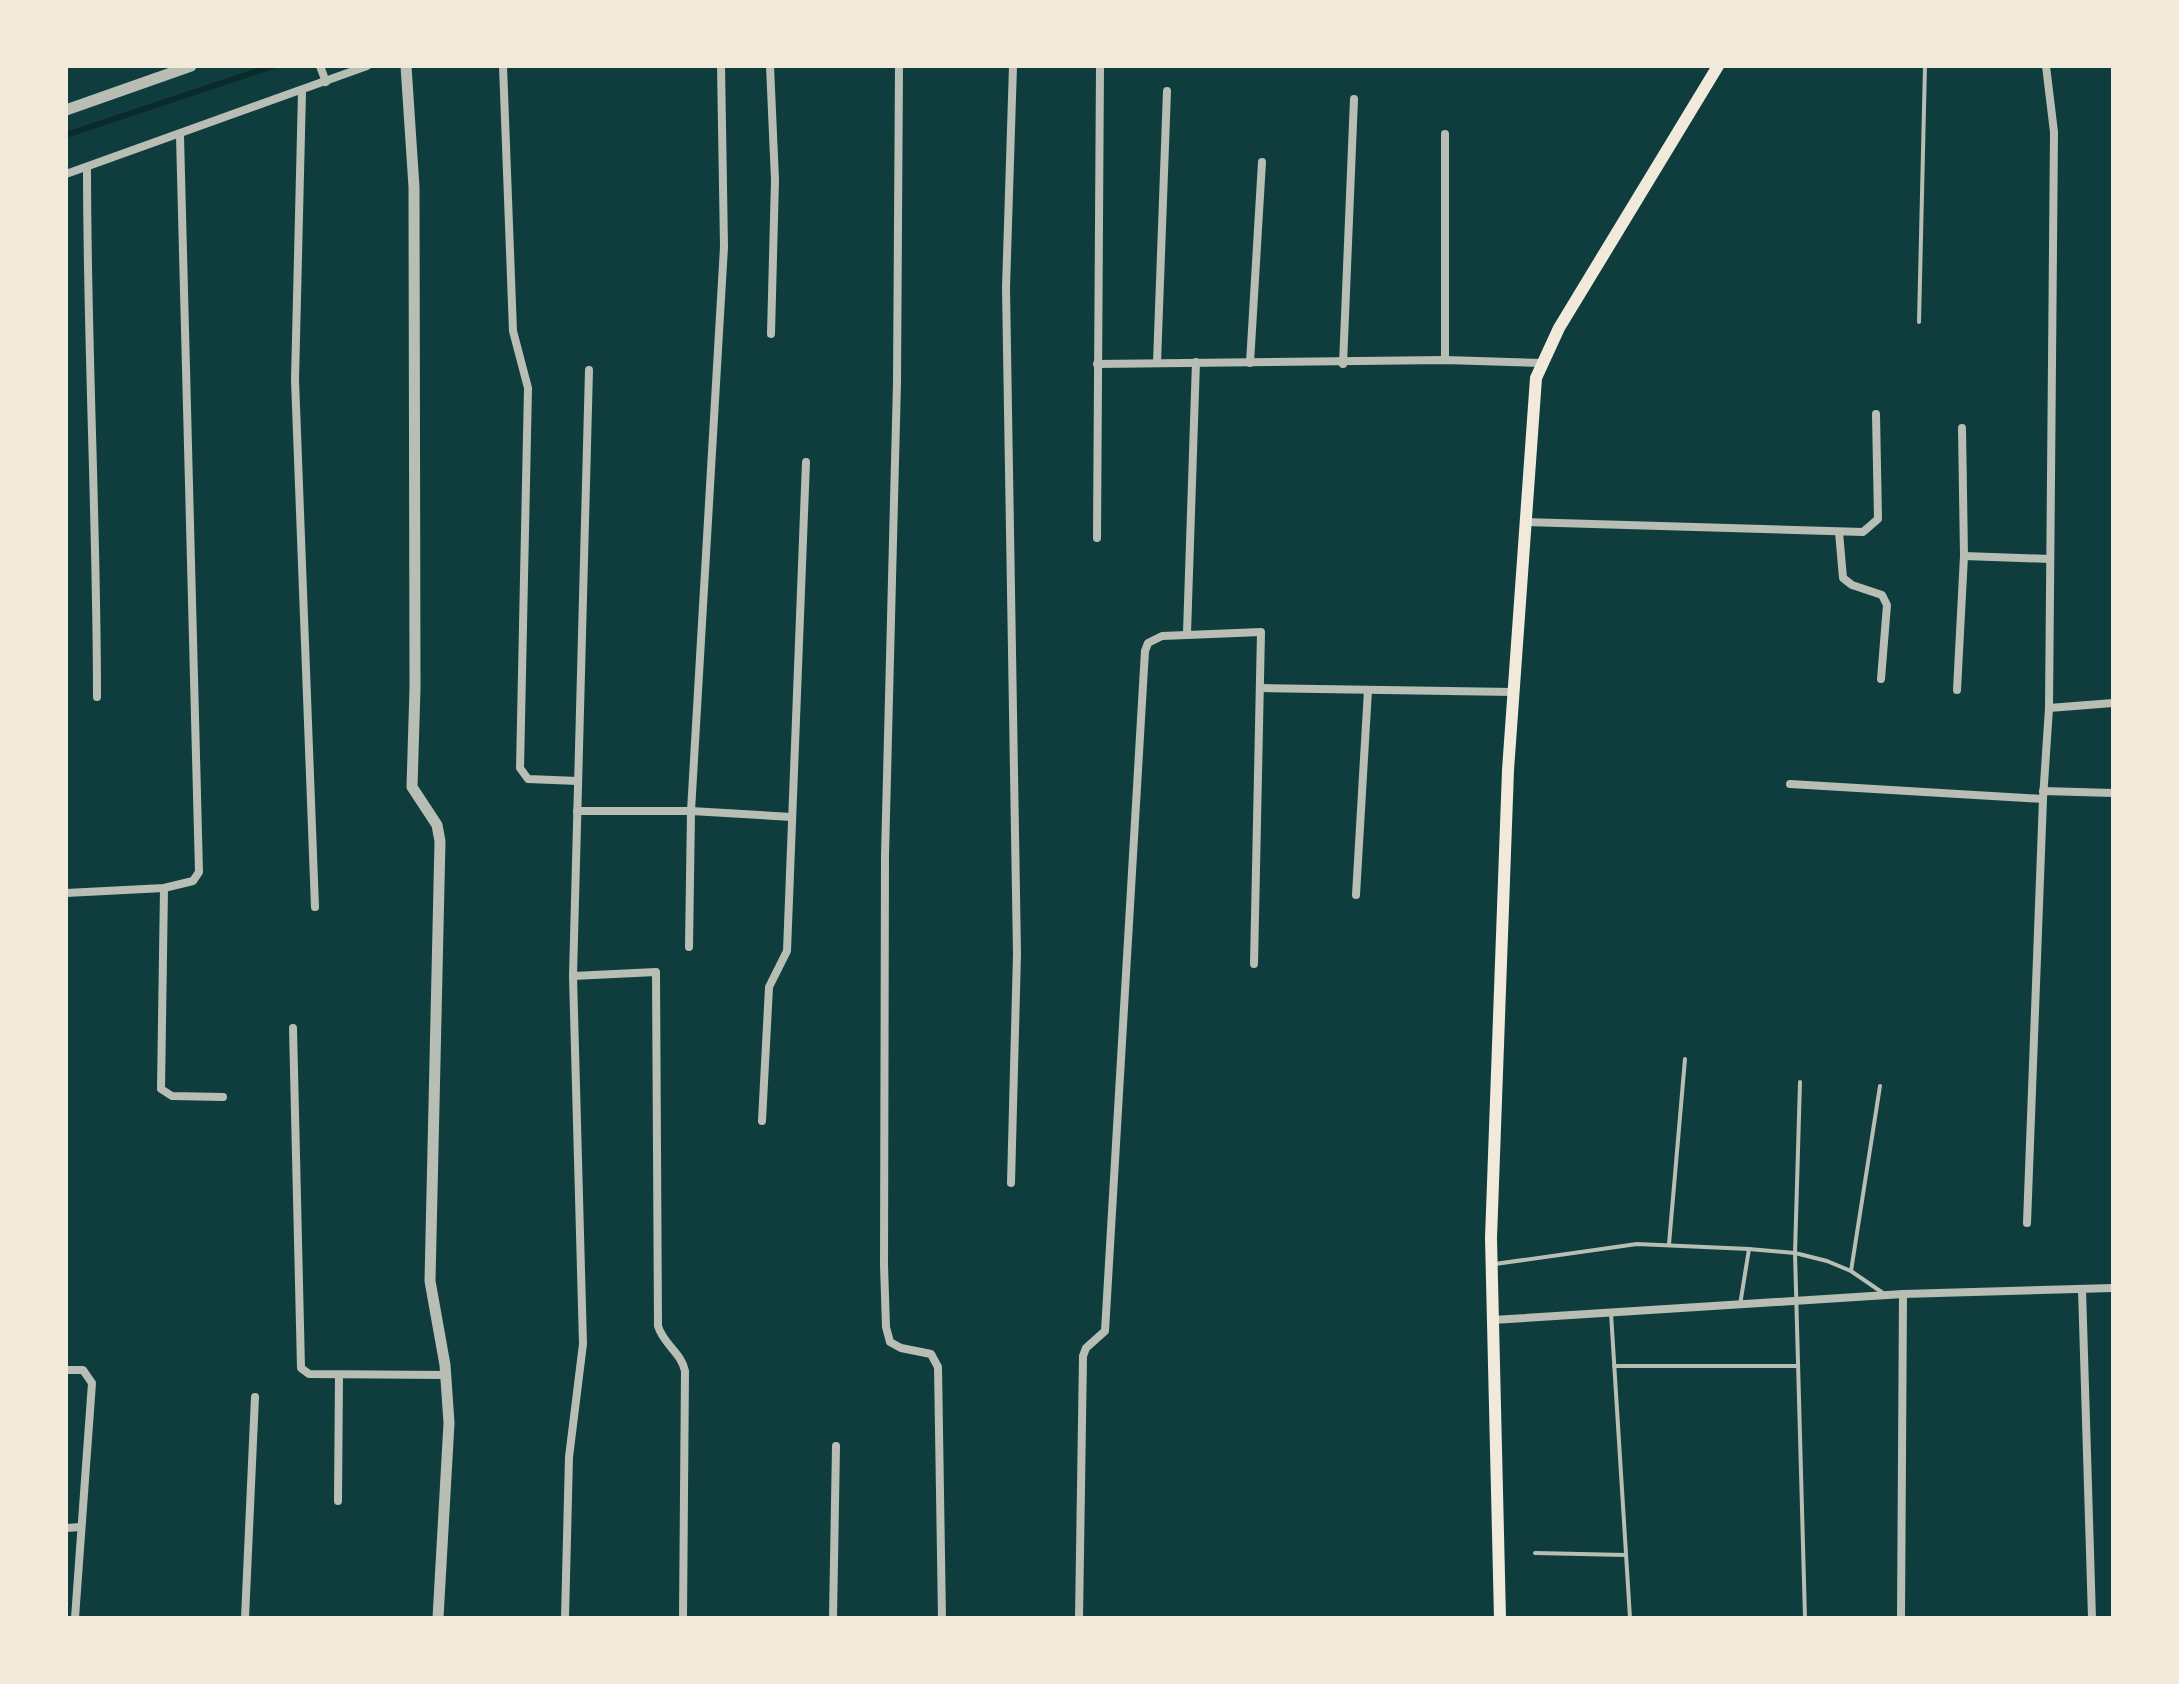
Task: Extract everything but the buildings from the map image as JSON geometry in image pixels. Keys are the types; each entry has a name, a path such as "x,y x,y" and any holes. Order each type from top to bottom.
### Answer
{"main road":[{"path":"1500,1618 1491,1265 1513,692 1536,378 1559,328 1718,66"}],"street":[{"path":"66,110 191,66"},
{"path":"66,174 180,136 367,66"},
{"path":"406,66 414,203 415,688 412,787 437,825 440,841 430,1281 446,1375 449,1423 438,1618"},
{"path":"503,66 513,331 528,388 520,768 528,779 578,781"},
{"path":"689,947 691,811 724,247 721,66"},
{"path":"770,66 775,180 771,334"},
{"path":"899,66 897,383 885,855 884,1265 890,1342 901,1348 931,1354 938,1367 942,1618"},
{"path":"1011,1183 1017,954 1006,288 1013,66"},
{"path":"1097,538 1100,66"},
{"path":"2027,1223 2049,708 2054,132 2046,66"},
{"path":"321,69 326,82"},
{"path":"1157,363 1167,91"},
{"path":"302,92 295,380 315,907"},
{"path":"1343,364 1354,99"},
{"path":"1445,134 1445,360"},
{"path":"66,893 164,888 193,881 200,862 180,136"},
{"path":"1250,363 1262,162"},
{"path":"87,169 87,341 97,559 97,697"},
{"path":"1097,364 1343,364 1445,360 1542,363"},
{"path":"1187,633 1196,362"},
{"path":"565,1618 569,1457 583,1344 573,976 589,370"},
{"path":"1524,522 1863,532 1878,519 1876,414"},
{"path":"1957,690 1964,556 1962,428"},
{"path":"762,1121 769,987 787,951 806,462"},
{"path":"1839,532 1843,578 1852,585 1882,595 1887,605 1881,679"},
{"path":"1964,556 2050,559"},
{"path":"1079,1618 1083,1356 1086,1348 1105,1331 1145,651 1153,639 1187,633 1261,632 1254,964"},
{"path":"1260,688 1513,692"},
{"path":"1356,895 1368,690"},
{"path":"2049,708 2113,703"},
{"path":"1790,784 2043,795 2113,793"},
{"path":"577,811 691,811 792,817"},
{"path":"164,888 161,1089 172,1096 223,1097"},
{"path":"573,976 656,972 658,1326 662,1336 679,1354 685,1371 683,1618"},
{"path":"293,1028 300,1364 303,1371 339,1375 446,1375"},
{"path":"1493,1320 1903,1294 2113,1288"},
{"path":"2082,1289 2092,1618"},
{"path":"1901,1618 1903,1294"},
{"path":"66,1370 83,1370 92,1383 75,1618"},
{"path":"338,1501 339,1375"},
{"path":"245,1618 255,1397"},
{"path":"833,1618 836,1446"},
{"path":"66,1528 81,1527"}],"lane":[{"path":"1919,322 1925,66"},
{"path":"1669,1244 1685,1059"},
{"path":"1800,1082 1795,1253 1805,1618"},
{"path":"1851,1271 1880,1086"},
{"path":"1491,1265 1605,1246 1669,1244 1749,1249 1795,1253 1851,1271 1888,1296"},
{"path":"1740,1305 1749,1249"},
{"path":"1611,1313 1630,1618"},
{"path":"1614,1366 1798,1366"},
{"path":"1535,1553 1626,1555"}],"waterway":[{"path":"66,135 273,66"}]}
